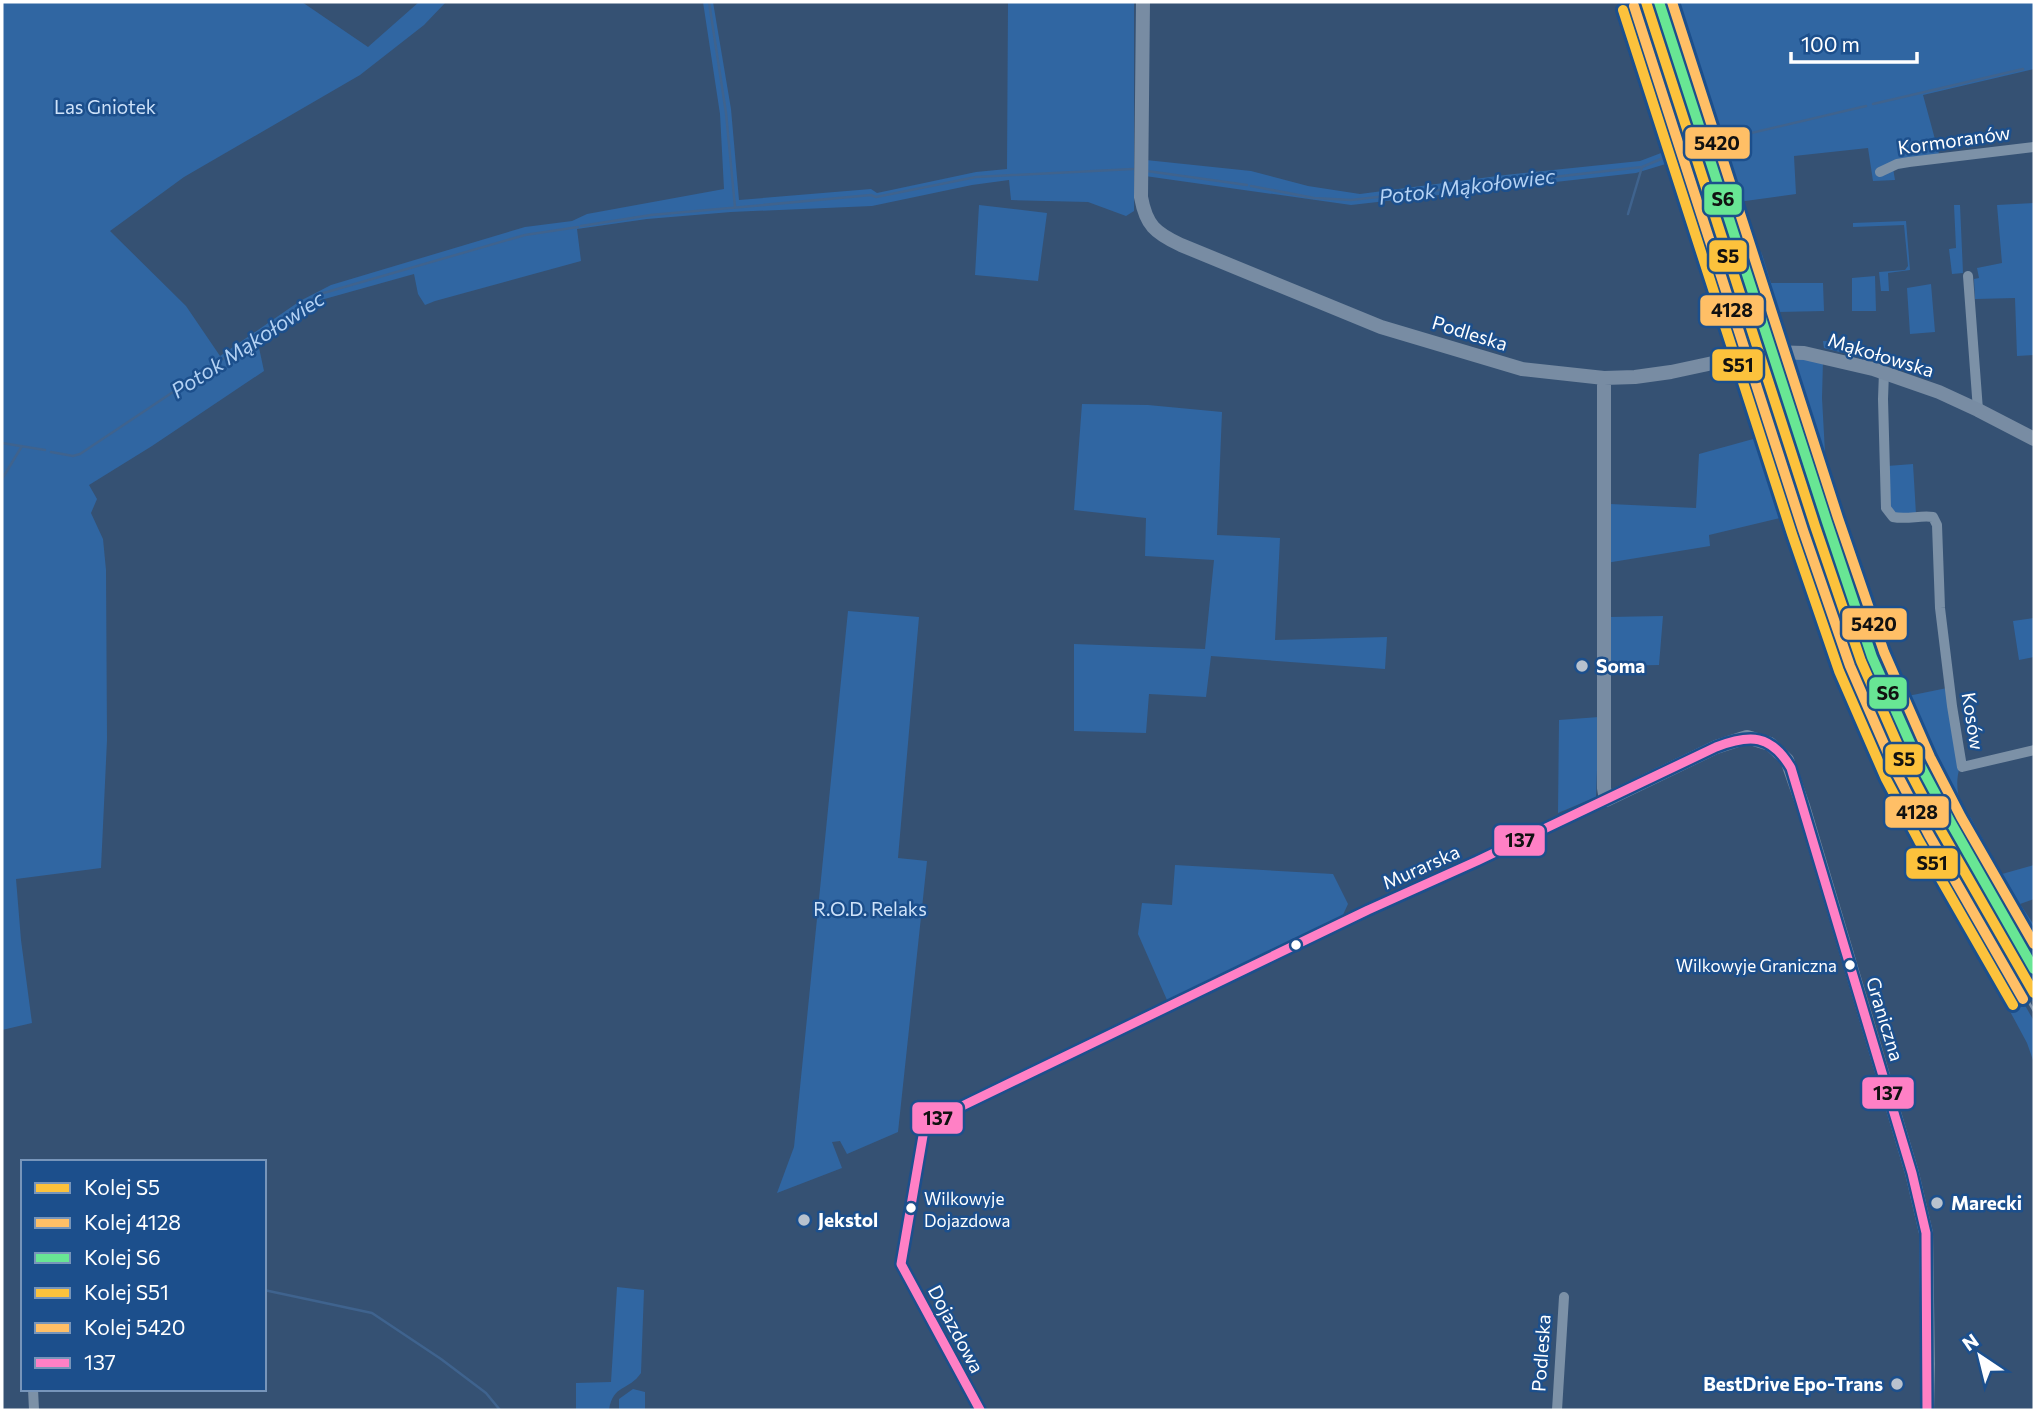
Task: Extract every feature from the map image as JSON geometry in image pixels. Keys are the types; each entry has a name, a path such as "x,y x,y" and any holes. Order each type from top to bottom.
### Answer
{"street":[{"name":"Podleska","path":"1143,2 1140,197 1150,224 1162,236 1381,327 1522,369 1604,378"},
{"name":"Kormoranów","path":"1880,172 1909,162 2034,147"},
{"path":"1968,276 1978,410"},
{"name":"Mąkołowska","path":"1604,378 1659,374 1771,351 1826,356 1884,372 1950,396 2034,439"},
{"name":"Kosów","path":"1884,372 1886,508 1893,517 1905,519 1928,516 1936,520 1940,608 1962,767 2034,751"},
{"path":"1604,378 1603,715 1606,800"},
{"name":"Graniczna","path":"1606,800 1716,747 1747,737 1770,744 1787,760 1912,1173 1926,1233 1927,1410"},
{"name":"Murarska","path":"901,1264 925,1124 1368,910 1606,800"},
{"name":"Dojazdowa","path":"901,1264 980,1410"},
{"name":"Podleska","path":"1557,1410 1564,1297"},
{"path":"33,1391 34,1410"}],"green space":[{"name":"Las Gniotek","path":"2,2 302,2 368,47 419,2 446,2 424,25 360,75 184,177 110,231 186,306 220,356 300,301 331,285 525,227 572,221 587,214 724,189 720,114 703,2 713,2 731,109 739,200 871,189 877,193 976,172 1007,169 1008,2 1134,2 1134,211 1126,216 1088,202 1011,200 1009,180 872,206 731,212 647,219 577,229 581,261 425,305 418,294 414,274 321,300 258,343 264,371 89,485 97,499 91,513 103,539 106,570 107,740 101,868 16,879 32,1023 2,1030"},
{"path":"1674,2 2034,2 2034,69 1923,95 1939,154 1892,162 1895,180 1873,181 1868,148 1794,156 1796,194 1738,202"},
{"path":"1636,22 1740,340 1733,342 1669,163 1636,173 1351,205 1145,176 1146,160 1251,171 1308,186 1360,194 1640,161 1669,150 1640,54"},
{"path":"2034,203 2034,355 2017,356 2015,298 1975,299 1974,279 1979,278 1977,268 2002,263 1997,205"},
{"path":"979,205 1047,213 1038,281 975,275"},
{"path":"1954,205 1960,205 1963,273 1952,274 1949,249 1956,248"},
{"path":"1906,221 1910,270 1888,273 1889,291 1881,291 1879,272 1905,270 1908,266 1904,225 1853,227 1853,223"},
{"path":"1761,251 1771,283 1823,283 1824,311 1778,312 1764,271"},
{"path":"1875,276 1876,311 1852,311 1852,278"},
{"path":"1931,284 1935,332 1910,334 1907,288"},
{"path":"1823,341 1855,342 1855,356 1824,348"},
{"path":"1782,357 1823,360 1826,471 1871,608 1868,607"},
{"path":"1082,404 1148,405 1222,412 1217,535 1280,538 1275,640 1387,637 1385,669 1211,656 1206,697 1149,694 1146,733 1074,731 1074,644 1205,649 1214,560 1145,556 1146,518 1074,510"},
{"path":"1764,436 1788,516 1709,535 1710,546 1606,563 1610,504 1696,508 1699,454"},
{"path":"1913,464 1916,514 1898,516 1890,511 1887,466"},
{"path":"1809,535 1861,684 1900,764 1964,876 1954,883 2034,1021 2034,1063 2027,1043 1863,738 1846,679 1831,655 1796,539"},
{"name":"R.O.D. Relaks","path":"848,611 919,617 898,858 927,861 898,1132 847,1154 840,1141 832,1142 842,1168 777,1193 794,1147"},
{"path":"1663,616 1659,665 1608,666 1609,617"},
{"path":"2034,618 2034,657 2019,660 2013,621"},
{"path":"1947,688 1960,767 1957,787 1963,808 2002,874 2034,865 2034,899 2020,904 2034,925 2034,956 1960,825 1903,697"},
{"path":"1599,717 1596,797 1558,813 1559,720"},
{"path":"1175,865 1333,874 1348,904 1342,917 1167,1000 1138,934 1142,903 1172,905"},
{"path":"617,1287 644,1290 641,1373 614,1396 609,1410 576,1410 576,1383 611,1382"},
{"path":"633,1389 645,1392 645,1410 619,1410 619,1399"}],"waterway":[{"path":"709,2 726,113 735,207"},
{"name":"Potok Mąkołowiec","path":"1873,104 2023,69"},
{"name":"Potok Mąkołowiec","path":"1717,141 1866,106"},
{"name":"Potok Mąkołowiec","path":"1251,186 1314,198 1351,200 1642,167 1680,151"},
{"path":"1628,214 1642,167"},
{"name":"Potok Mąkołowiec","path":"731,208 871,195 876,197 976,177 1133,169"},
{"name":"Potok Mąkołowiec","path":"1147,171 1247,185"},
{"name":"Potok Mąkołowiec","path":"581,226 651,215 730,208"},
{"name":"Potok Mąkołowiec","path":"51,452 73,456 80,454 320,294 525,235 578,227"},
{"name":"Potok Mąkołowiec","path":"2,443 45,450"},
{"path":"2,479 22,446"},
{"path":"266,1290 372,1313 486,1393 500,1410"}],"railway":[{"path":"1960,884 2034,1011"}],"rail line":[{"name":"S5","path":"1646,2 1861,661 1908,768 2034,993"},
{"name":"S6","path":"1659,2 1872,657 1919,763 2034,969"},
{"name":"5420","path":"1672,2 1838,518 1884,652 1930,757 2034,944"},
{"name":"4128","path":"1634,6 1803,530 1850,666 1897,774 2023,999"},
{"name":"S51","path":"1623,10 1792,534 1839,671 1886,779 2013,1005"}],"transit line":[{"name":"137","path":"980,1410 901,1264 925,1124 1368,910 1716,747 1749,739 1759,740 1776,749 1791,768 1912,1173 1926,1233 1927,1410"}],"place":[{"name":"Soma","path":"1582,666"},
{"name":"Wilkowyje Graniczna","path":"1850,965"},
{"name":"Marecki","path":"1937,1203"},
{"name":"Wilkowyje Dojazdowa","path":"911,1208"},
{"name":"Jekstol","path":"804,1220"},
{"name":"BestDrive Epo-Trans","path":"1897,1384"}]}
